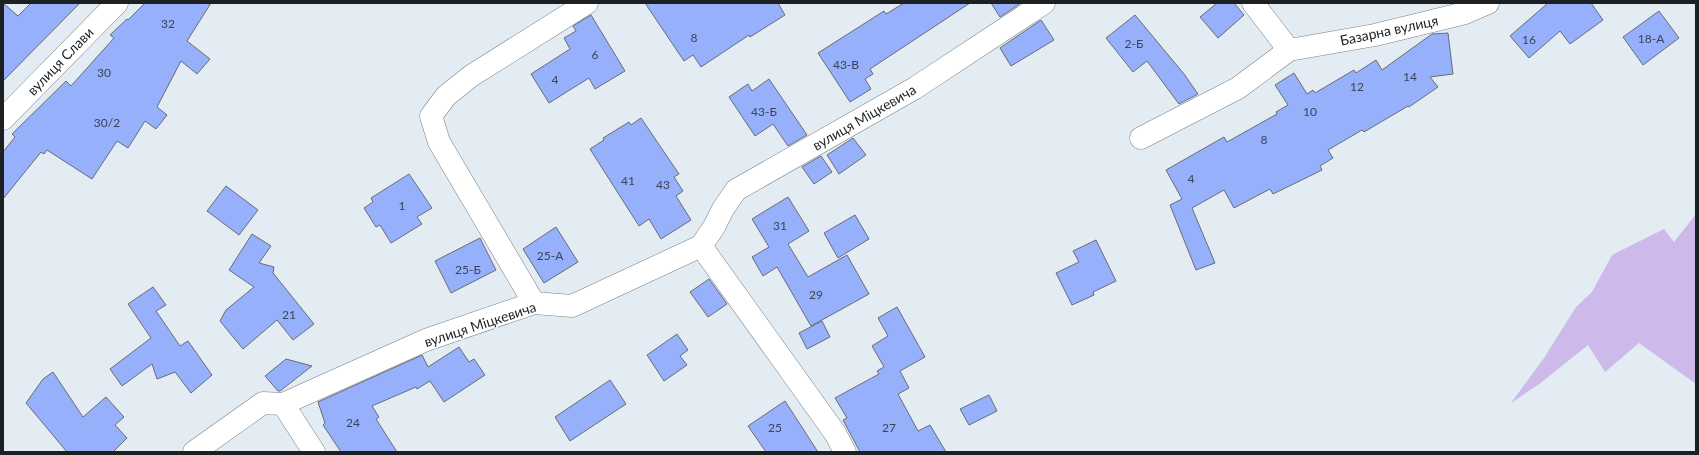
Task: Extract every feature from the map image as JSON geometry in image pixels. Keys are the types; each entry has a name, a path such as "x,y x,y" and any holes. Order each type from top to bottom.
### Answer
{"street":[{"name":"вулиця Слави","path":"3,119 117,3"},
{"path":"534,304 439,142 431,116 446,96 472,76 587,3"},
{"name":"вулиця Міцкевича","path":"194,452 273,404 426,340 534,304 572,306 701,246 714,227 722,209 736,190 916,88 1044,3"},
{"path":"1253,3 1289,50"},
{"name":"Базарна вулиця","path":"1141,138 1238,88 1289,50 1375,35 1465,13 1488,3"},
{"path":"701,246 835,433 845,452"},
{"path":"273,404 314,452"}],"shaded area":[{"path":"1696,214 1696,384 1639,343 1605,372 1588,345 1538,385 1511,403 1544,358 1576,307 1592,292 1612,255 1664,229 1674,242"}],"building":[{"path":"3,3 18,16 31,3 80,3 3,81"},
{"path":"145,3 211,3 187,41 210,59 197,74 181,61 157,107 167,115 156,129 145,121 128,148 117,141 92,179 47,150 44,154 41,152 3,199 3,152 15,137 12,134 66,81 71,86 114,38 110,35"},
{"path":"645,3 778,3 785,15 750,37 749,35 701,67 693,55 684,61"},
{"path":"904,3 970,3 870,69 873,74 865,79 871,89 850,102 818,53 884,11 886,14"},
{"path":"991,3 1021,3 1000,17"},
{"path":"1217,3 1234,3 1244,15 1218,38 1200,17"},
{"path":"1548,3 1591,3 1603,20 1570,44 1560,31 1529,58 1510,36"},
{"path":"1659,11 1679,38 1643,65 1623,37"},
{"path":"591,15 625,71 595,89 589,78 549,103 531,74 570,49 564,38 576,31 573,26"},
{"path":"1135,15 1184,74 1198,94 1179,104 1147,61 1133,72 1106,38"},
{"path":"1041,20 1054,40 1011,66 1000,48"},
{"path":"1448,33 1453,74 1430,77 1438,87 1409,107 1408,106 1364,132 1362,130 1328,150 1333,158 1320,166 1322,170 1273,194 1270,189 1234,208 1224,190 1192,208 1215,263 1196,270 1170,205 1182,199 1166,170 1224,137 1227,142 1277,114 1276,112 1288,105 1275,85 1294,73 1307,94 1313,90 1315,93 1354,70 1356,73 1376,60 1382,70 1432,34"},
{"path":"769,79 807,135 788,146 773,124 755,136 729,97 748,84 752,91"},
{"path":"641,118 679,174 674,177 683,191 676,196 691,220 661,239 649,219 639,226 590,149 604,140 603,138 629,122 631,125"},
{"path":"853,138 866,155 839,174 827,155"},
{"path":"821,156 832,172 814,184 802,167"},
{"path":"409,174 432,208 417,217 422,224 391,243 380,225 376,227 364,208 373,202 371,198"},
{"path":"226,186 258,210 239,235 207,211"},
{"path":"788,197 809,231 788,244 808,277 847,255 869,294 811,326 777,267 763,276 752,257 769,247 752,219"},
{"path":"855,215 869,239 838,258 824,233"},
{"path":"556,227 578,262 544,283 523,249"},
{"path":"252,234 271,246 259,263 274,267 273,273 314,324 293,340 277,320 243,349 220,321 226,310 254,287 229,270"},
{"path":"480,238 496,270 451,293 435,261"},
{"path":"1096,240 1116,281 1093,292 1094,295 1072,305 1056,273 1079,262 1073,251"},
{"path":"709,279 727,304 708,317 690,292"},
{"path":"153,287 166,305 156,311 180,346 188,341 212,375 191,393 175,372 157,379 152,364 122,386 110,369 151,338 128,304"},
{"path":"897,307 925,357 900,371 909,388 898,394 918,431 930,425 946,452 860,452 843,420 847,418 835,398 879,374 877,371 884,367 872,346 888,336 878,318"},
{"path":"822,321 830,337 807,349 799,333"},
{"path":"677,334 688,350 680,356 687,365 664,381 647,355"},
{"path":"459,347 469,362 474,359 485,375 444,402 430,381 417,389 416,387 372,406 379,417 376,419 397,452 341,452 323,425 325,423 318,402 422,355 428,367"},
{"path":"286,359 312,366 278,391 265,376"},
{"path":"53,372 83,417 106,397 124,417 115,425 127,438 113,452 67,452 26,403 43,379"},
{"path":"610,380 626,404 570,441 555,417"},
{"path":"989,395 997,411 969,425 960,409"},
{"path":"785,401 818,452 766,452 748,426"}]}
